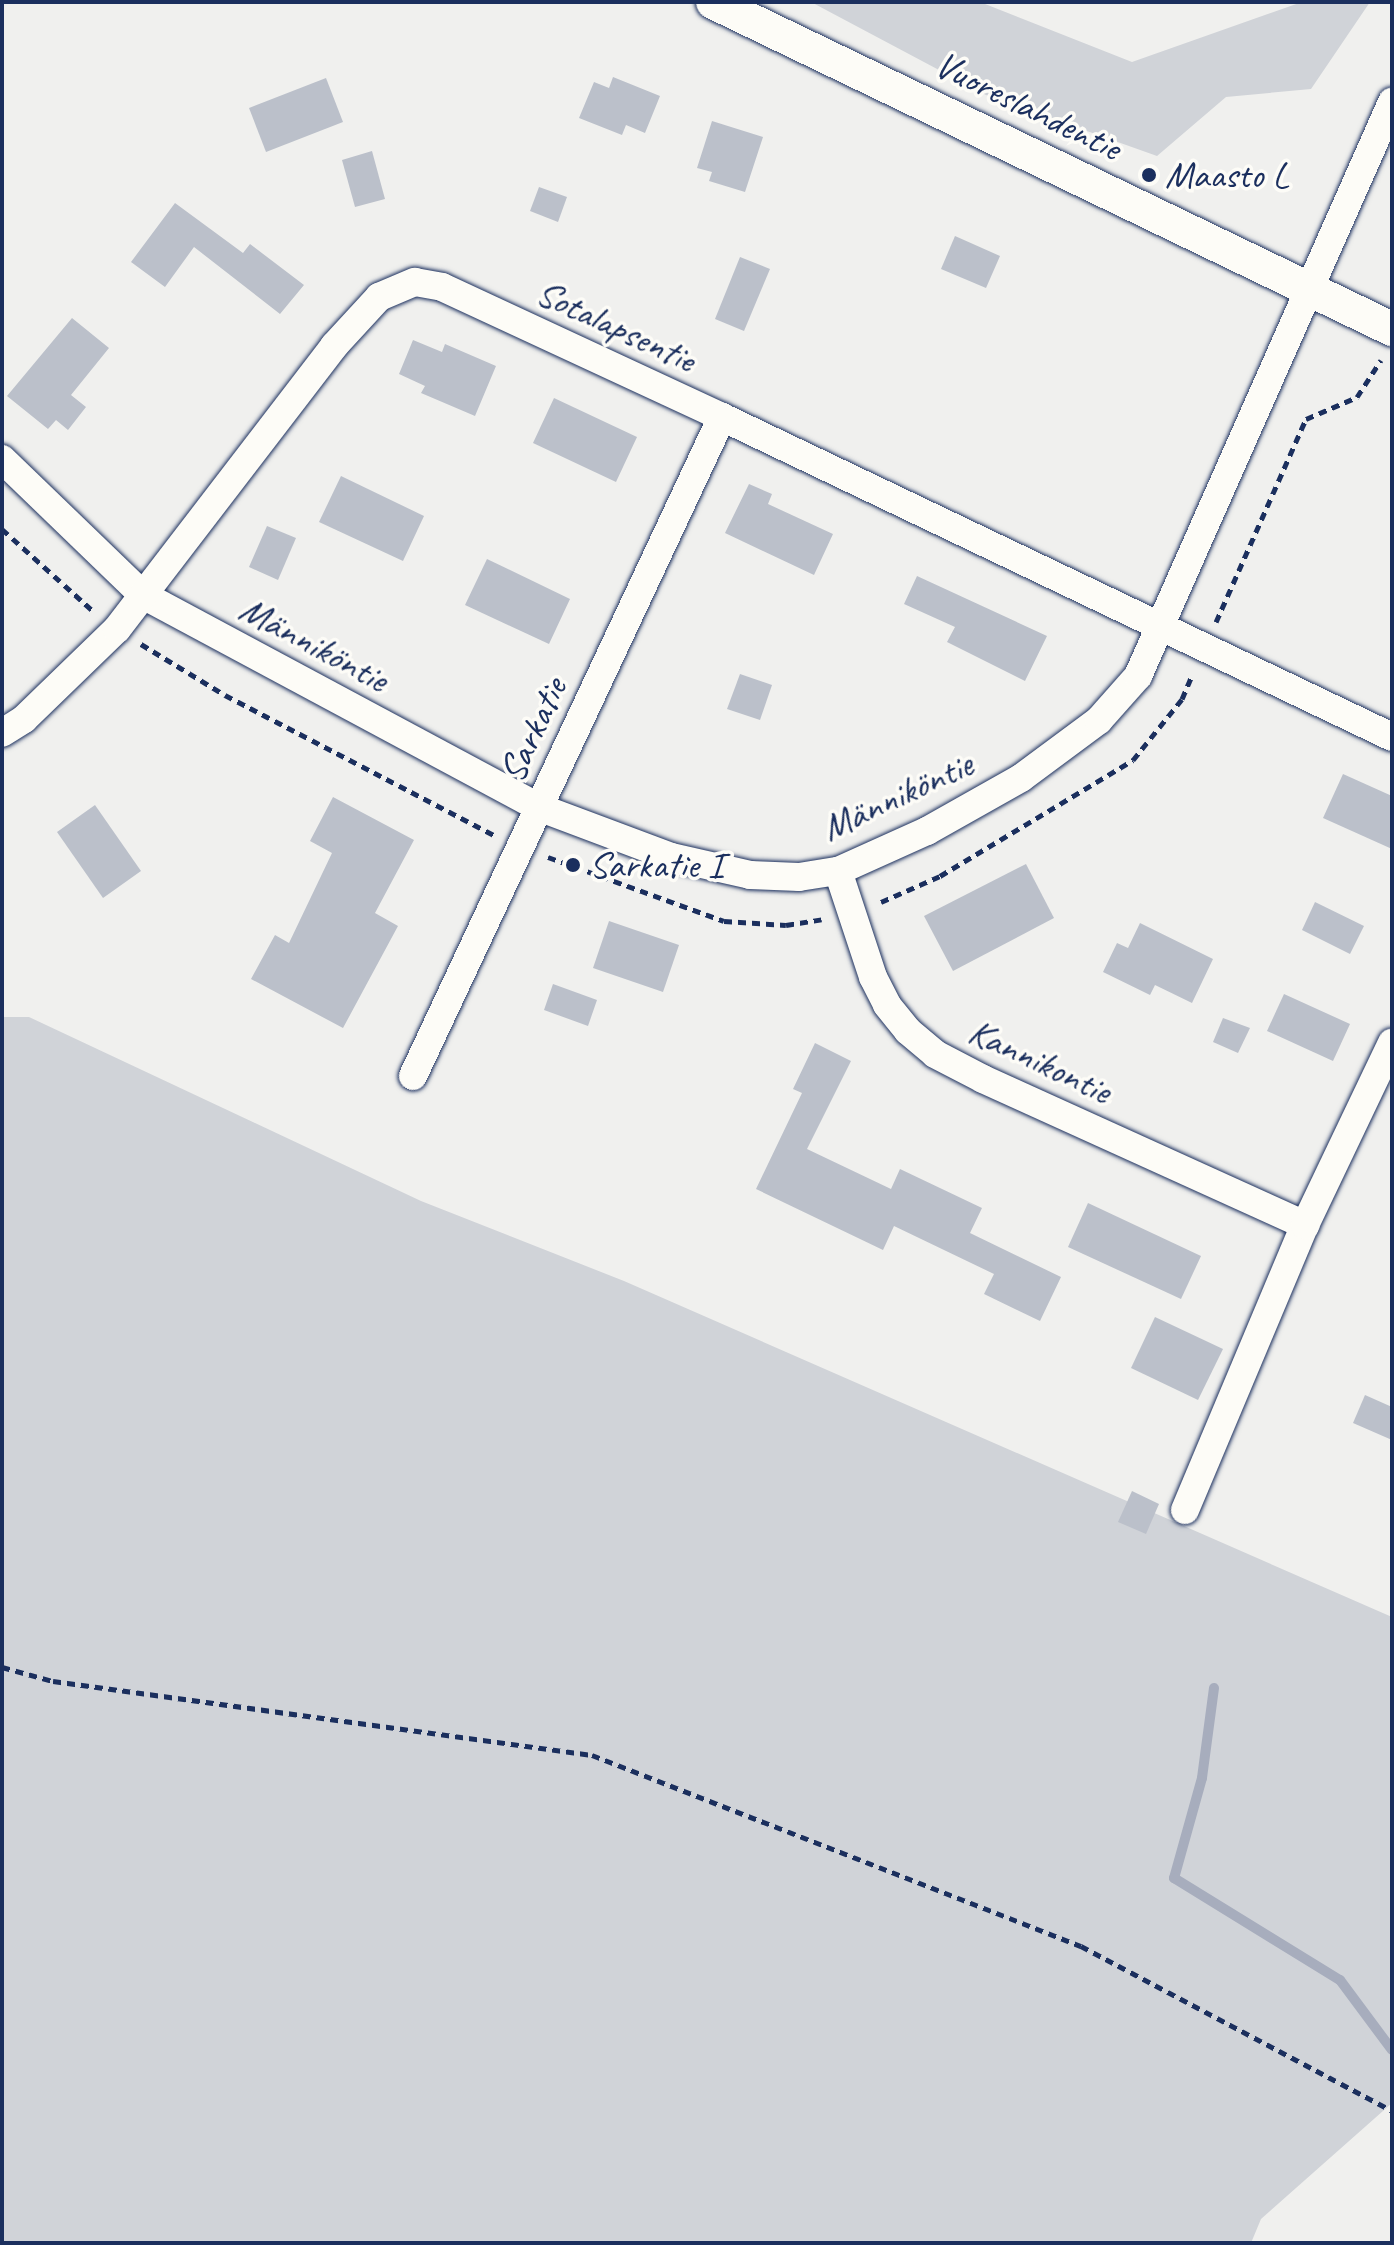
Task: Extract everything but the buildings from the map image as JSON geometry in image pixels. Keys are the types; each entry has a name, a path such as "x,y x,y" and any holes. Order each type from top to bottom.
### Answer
{"street":[{"name":"Vuoreslahdentie","path":"713,2 1308,286 1389,339"},
{"name":"Männiköntie","path":"2,459 143,595 538,807 671,857 750,875 799,877 838,871 927,831 1021,778 1099,720 1138,676 1392,102"},
{"name":"Sotalapsentie","path":"2,733 24,719 117,629 334,346 379,297 415,282 442,287 722,417 1392,737"},
{"name":"Sarkatie","path":"413,1076 722,417"},
{"name":"Kannikontie","path":"838,871 873,977 887,1005 908,1031 935,1054 983,1079 1305,1225"},
{"path":"1185,1510 1305,1225 1392,1043"}],"path":[{"path":"2,529 65,590 117,629 225,695 521,849 724,921 786,925 852,914 940,876 1133,760 1182,699 1306,419 1357,397 1389,339"},
{"path":"2,1667 53,1681 592,1755 1081,1946 1392,2111"}],"shaded area":[{"path":"811,2 980,2 1132,62 1302,2 1370,2 1311,89 1226,97 1157,156 986,95"},
{"path":"2,1017 29,1017 421,1201 624,1281 1392,1617 1392,2103 1261,2219 1251,2243 2,2243"}],"waterway":[{"path":"1214,1688 1202,1778 1174,1878 1340,1980 1392,2050"}],"place":[{"name":"Maasto L","path":"1149,175"},
{"name":"Sarkatie I","path":"573,865"}]}
